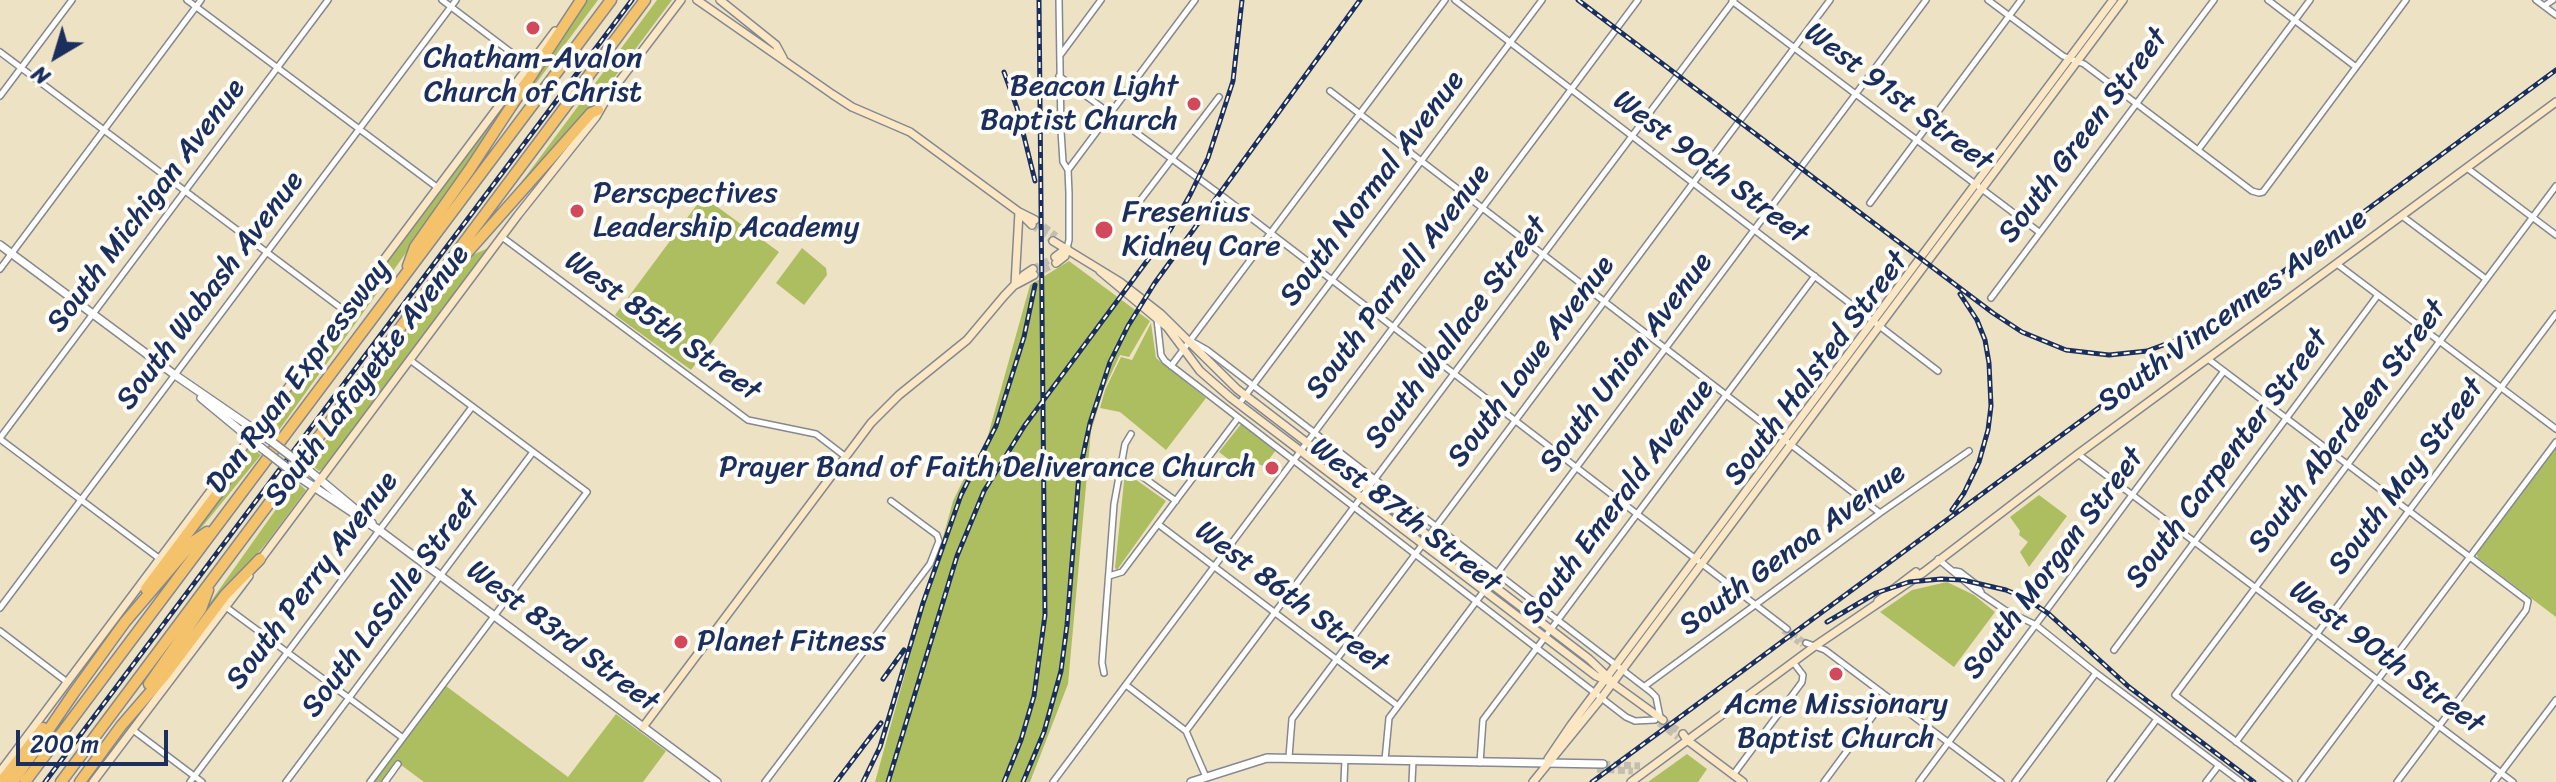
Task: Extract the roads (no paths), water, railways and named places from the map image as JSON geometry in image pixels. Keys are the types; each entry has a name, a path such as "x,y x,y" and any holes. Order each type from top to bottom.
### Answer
{"highway":[{"path":"405,276 415,247 580,5 580,0"},
{"name":"Dan Ryan Expressway","path":"25,782 611,0"},
{"name":"Dan Ryan Expressway","path":"61,782 645,0"},
{"path":"444,267 466,254 591,113 598,110"},
{"path":"13,782 156,574 220,490 233,468 234,459"},
{"path":"125,622 194,541 216,526"},
{"path":"80,782 126,728 225,595 260,559"},
{"path":"126,728 201,609 211,580"},
{"path":"1,782 64,700 73,694"}],"main road":[{"path":"0,772 580,0"},
{"name":"South Lafayette Avenue","path":"93,782 126,728 226,607 681,0"},
{"path":"697,0 852,107 920,139 1034,223"},
{"path":"720,0 776,45 783,58"},
{"name":"South Halsted Street","path":"1533,782 1552,752 1598,695 2073,60 2113,0"},
{"name":"South Halsted Street","path":"2073,60 2123,0"},
{"name":"South Vincennes Avenue","path":"1631,782 1640,769 1683,737 1938,559 2556,102"},
{"path":"1015,285 1019,212"},
{"name":"West 87th Street","path":"1055,238 1161,314 1245,395 1602,669 1608,679 1659,720"},
{"path":"1055,260 1067,248"},
{"name":"West 87th Street","path":"1100,271 1167,327 1212,383 1545,638 1596,676 1608,679"},
{"path":"643,727 889,404 967,340 1015,285 1033,272"},
{"path":"1683,737 1743,782"}],"street":[{"path":"0,96 72,0"},
{"path":"187,0 438,188"},
{"path":"0,269 201,0"},
{"name":"South Michigan Avenue","path":"0,438 328,0"},
{"path":"442,0 529,66"},
{"name":"South Wabash Avenue","path":"0,608 456,0"},
{"path":"1059,0 1063,162 1068,170 1067,248"},
{"path":"1060,56 1101,0"},
{"path":"1068,170 1195,0"},
{"path":"1157,318 1161,355 1171,366 1445,0"},
{"name":"West 90th Street","path":"1455,0 1938,371"},
{"name":"South Normal Avenue","path":"1239,404 1542,0"},
{"name":"South Parnell Avenue","path":"1053,782 1638,0"},
{"name":"South Lowe Avenue","path":"1289,757 1292,719 1830,0"},
{"name":"South Union Avenue","path":"1385,760 1389,718 1926,0"},
{"path":"1988,0 2136,103 2252,191 2261,193 2406,0"},
{"path":"1870,203 2021,0"},
{"name":"South Green Street","path":"1991,298 2214,0"},
{"path":"2268,0 2356,67"},
{"path":"2198,150 2310,0"},
{"path":"2536,0 2556,15"},
{"path":"2544,6 2553,0"},
{"name":"West 91st Street","path":"1733,1 2039,232"},
{"name":"South Wallace Street","path":"1186,731 1733,1"},
{"path":"0,52 345,311"},
{"path":"1059,76 1271,233 1784,629"},
{"path":"1330,91 1880,513"},
{"path":"1133,210 1219,97"},
{"path":"2467,168 2556,235"},
{"name":"South Aberdeen Street","path":"2236,742 2175,695 2556,186"},
{"path":"2402,216 2486,279"},
{"name":"West 85th Street","path":"502,237 748,420 816,434 846,457"},
{"path":"0,245 175,375"},
{"path":"2337,264 2556,429"},
{"name":"South Emerald Avenue","path":"1480,763 1481,723 1815,276"},
{"name":"South Carpenter Street","path":"2114,650 2378,295"},
{"name":"South May Street","path":"2236,742 2556,314"},
{"name":"West 87th Street","path":"1171,366 1631,720 1659,720 1656,697 1645,686 1190,340"},
{"path":"2208,359 2528,601 2526,610 2397,782"},
{"path":"370,782 587,492 410,360"},
{"name":"South Morgan Street","path":"1919,782 2224,371"},
{"name":"West 83rd Street","path":"175,375 271,441 321,479 379,530"},
{"name":"West 83rd Street","path":"175,375 249,439 299,477 379,530 717,782"},
{"name":"South Perry Avenue","path":"192,779 472,407"},
{"path":"1109,576 1122,572 1238,418"},
{"path":"1104,673 1102,663 1114,504 1125,444 1131,434"},
{"path":"0,438 160,559"},
{"path":"2301,782 2556,442"},
{"name":"South Genoa Avenue","path":"1645,686 1969,451"},
{"name":"South LaSalle Street","path":"286,782 533,452"},
{"name":"West 90th Street","path":"2078,454 2513,782"},
{"path":"1121,461 1176,501"},
{"path":"765,782 930,564 939,541 937,535 891,501"},
{"name":"West 86th Street","path":"1158,524 1398,706"},
{"path":"1938,559 1965,583 2005,610 2036,625 2241,782"},
{"path":"226,607 403,738"},
{"path":"0,631 67,682"},
{"path":"1804,644 1824,649 2001,782"},
{"path":"1733,775 1802,682 1803,675 1793,662"},
{"path":"2015,782 2096,673"},
{"path":"1126,685 1186,731 1206,777"},
{"path":"1824,782 1887,697"},
{"path":"2494,782 2556,700"},
{"path":"2110,782 2157,719"},
{"path":"126,728 192,779 202,782"},
{"path":"2236,742 2289,782"},
{"path":"1191,782 1258,759 1289,757 1600,766"},
{"path":"1344,782 1345,759"},
{"path":"1412,782 1413,761"},
{"path":"385,782 398,764"},
{"path":"2206,782 2219,765"}],"tunnel":[{"path":"1035,220 1056,236"},
{"path":"1032,225 1053,241"},
{"path":"1033,269 1055,257"},
{"path":"1034,275 1056,263"},
{"path":"1787,629 1806,643"},
{"path":"1783,631 1802,645"},
{"path":"1663,720 1683,734"},
{"path":"1659,723 1678,737"},
{"path":"1603,764 1640,766"},
{"path":"1597,769 1633,771"}],"railway":[{"path":"45,782 632,0"},
{"path":"1004,782 1034,696 1045,615 1039,0"},
{"path":"888,782 957,556 984,491 1025,425 1170,230 1208,158 1233,81 1242,0"},
{"path":"1023,782 1044,732 1061,671 1079,474 1090,423 1110,362 1154,284 1360,0"},
{"path":"1578,0 2022,332 2066,350 2109,355 2147,351 2185,337"},
{"path":"1592,782 2556,70"},
{"path":"1004,72 1017,108 1035,181"},
{"path":"863,782 880,747 923,603 961,495 996,426 1024,337 1035,285"},
{"path":"1952,510 1979,462 1991,406 1985,340 1977,320 1960,294"},
{"path":"1827,622 1876,593 1909,582 1963,580 2006,590 2049,614 2129,687 2254,782"},
{"path":"883,679 904,650"},
{"path":"836,782 881,723"}],"place":[{"name":"Chatham-Avalon Church of Christ","path":"533,28"},
{"name":"Beacon Light Baptist Church","path":"1194,104"},
{"name":"Perscpectives Leadership Academy","path":"577,211"},
{"name":"Fresenius Kidney Care","path":"1104,230"},
{"name":"Prayer Band of Faith Deliverance Church","path":"1272,468"},
{"name":"Planet Fitness","path":"681,642"},
{"name":"Acme Missionary Baptist Church","path":"1836,674"}]}
